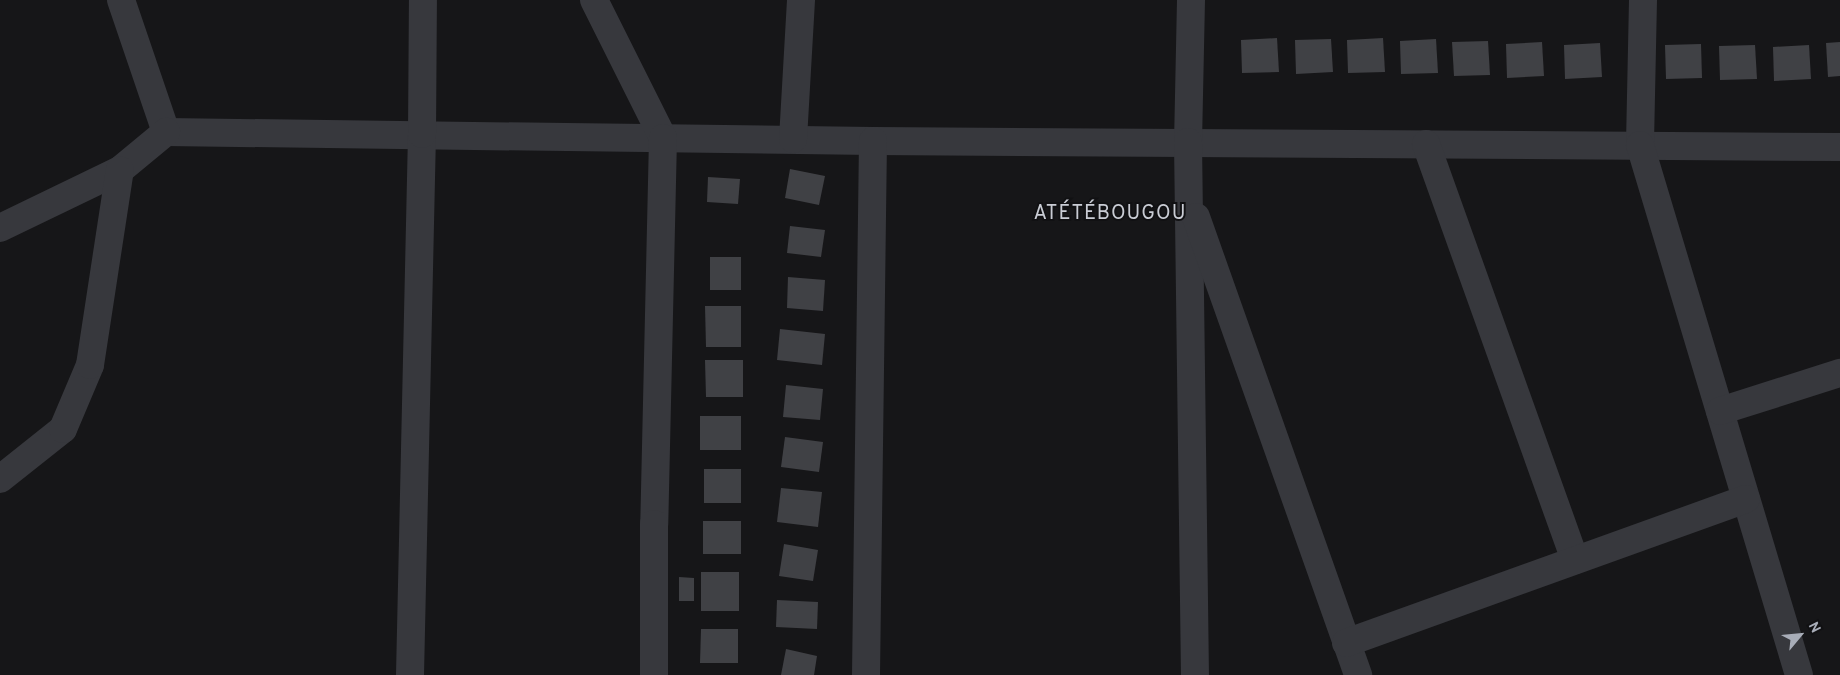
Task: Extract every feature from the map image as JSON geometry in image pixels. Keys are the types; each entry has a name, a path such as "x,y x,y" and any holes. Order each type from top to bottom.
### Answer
{"street":[{"path":"121,0 166,132"},
{"path":"410,675 422,134 423,0"},
{"path":"594,0 664,138 654,524 654,675"},
{"path":"793,139 801,0"},
{"path":"1191,0 1188,195 1195,675"},
{"path":"1643,0 1640,145 1799,675"},
{"path":"0,228 120,170 166,132 873,141 1840,147"},
{"path":"866,675 873,141"},
{"path":"1426,144 1575,560"},
{"path":"0,479 63,429 90,365 120,170"},
{"path":"1188,195 1358,675"},
{"path":"1720,411 1840,373"},
{"path":"1346,643 1746,498"}],"building":[{"path":"1277,38 1279,72 1242,73 1241,40"},
{"path":"1383,38 1385,72 1348,73 1347,40"},
{"path":"1331,39 1333,72 1296,74 1295,40"},
{"path":"1436,39 1438,73 1401,74 1400,41"},
{"path":"1488,41 1490,75 1454,76 1452,42"},
{"path":"1542,42 1544,76 1507,78 1506,44"},
{"path":"1840,42 1840,76 1828,77 1826,43"},
{"path":"1600,43 1602,77 1565,79 1564,45"},
{"path":"1701,44 1702,78 1666,79 1665,45"},
{"path":"1755,45 1757,79 1720,80 1719,46"},
{"path":"1809,45 1811,79 1774,81 1773,47"},
{"path":"790,169 825,176 819,205 785,198"},
{"path":"708,177 740,179 738,204 707,202"},
{"path":"790,226 825,230 821,257 787,253"},
{"path":"710,257 741,257 741,290 710,290"},
{"path":"788,277 825,280 823,311 787,308"},
{"path":"705,306 741,306 741,347 706,347"},
{"path":"780,329 825,334 822,365 777,360"},
{"path":"705,360 743,360 743,397 706,397"},
{"path":"786,385 823,389 820,420 783,417"},
{"path":"700,416 741,416 741,450 700,450"},
{"path":"785,437 823,442 819,472 781,467"},
{"path":"704,469 741,469 741,503 704,503"},
{"path":"781,488 822,492 818,527 777,522"},
{"path":"703,521 741,521 741,554 703,554"},
{"path":"784,544 818,550 813,581 779,576"},
{"path":"701,572 739,572 739,611 701,611"},
{"path":"679,577 694,578 694,601 679,601"},
{"path":"777,600 818,602 817,629 776,627"},
{"path":"701,629 738,629 738,663 700,663"},
{"path":"786,649 817,656 814,675 781,675"}],"district":[{"name":"ATÉTÉBOUGOU","path":"1110,214"}]}
